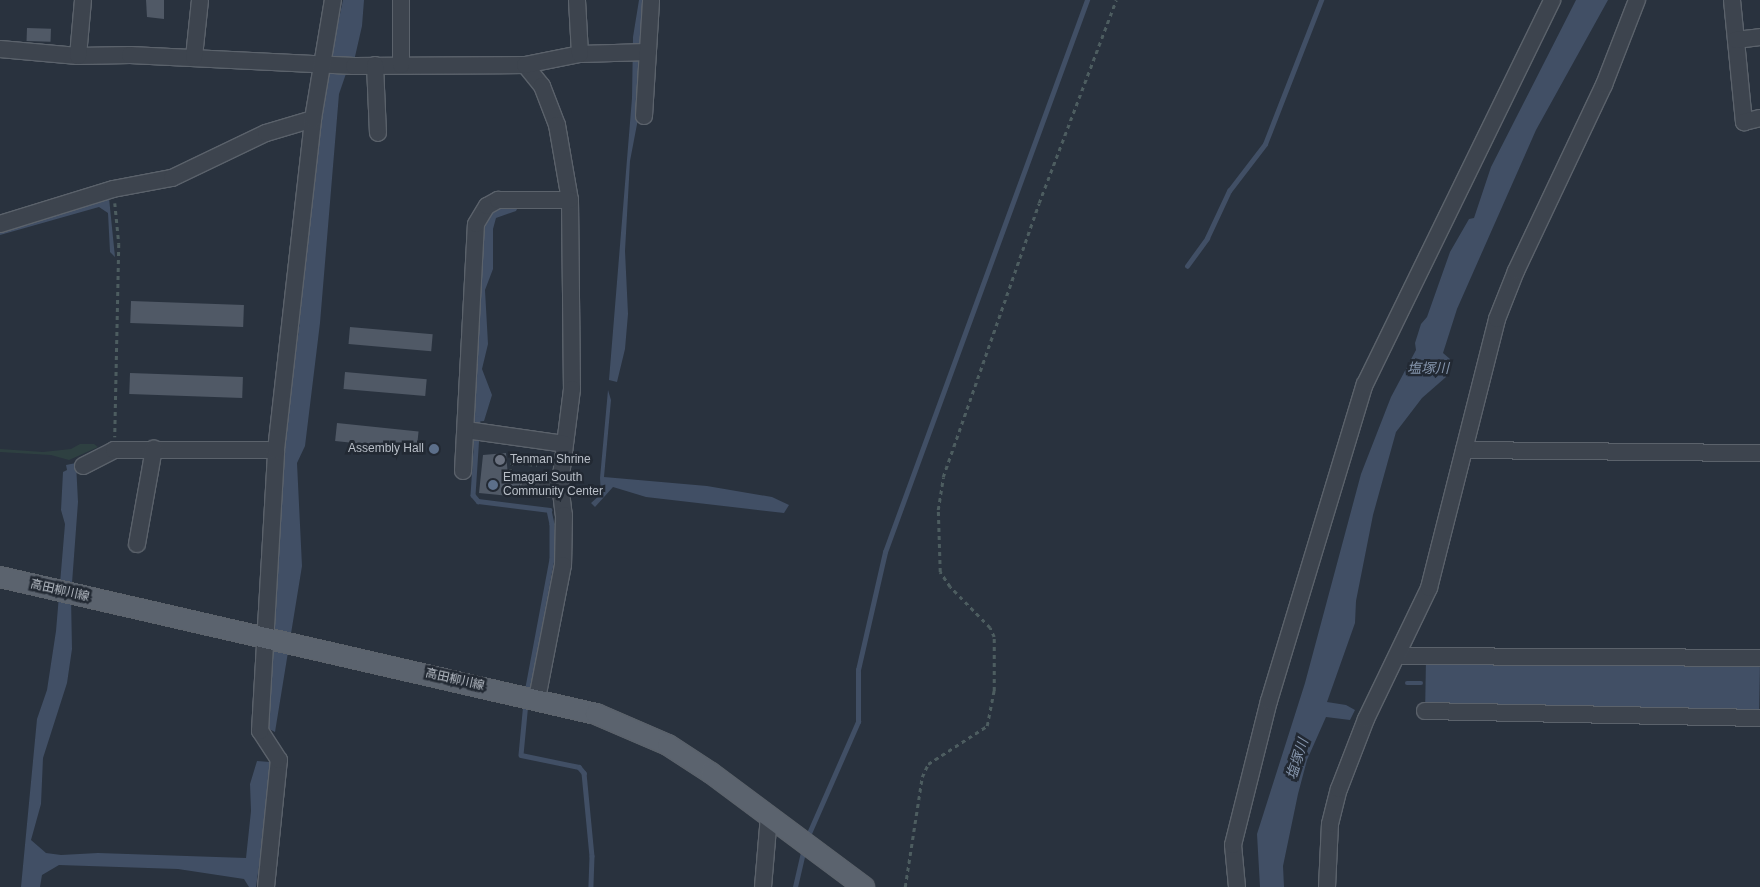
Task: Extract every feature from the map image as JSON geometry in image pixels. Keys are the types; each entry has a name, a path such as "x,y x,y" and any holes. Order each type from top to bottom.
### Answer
{"main road":[{"name":"高田柳川線","path":"0,577 529,697 596,714 668,745 769,815 864,887"}],"street":[{"path":"78,56 83,0"},
{"path":"194,57 200,0"},
{"path":"266,887 279,760 260,731 275,639 276,450 313,119 334,0"},
{"path":"400,65 401,0"},
{"path":"577,0 580,54"},
{"path":"644,116 651,0"},
{"path":"1237,887 1233,844 1269,701 1365,384 1552,0"},
{"path":"1327,887 1330,824 1338,789 1366,719 1429,588 1500,311 1604,85 1638,0"},
{"path":"1732,0 1744,122 1760,118"},
{"path":"1736,40 1760,37"},
{"path":"0,49 78,56 194,57 324,62 354,66 525,65 580,54 648,52"},
{"path":"525,65 542,86 557,125 570,200 572,389 560,489 564,515 563,565 529,697"},
{"path":"375,66 378,133"},
{"path":"0,224 113,189 172,178 266,133 313,119"},
{"path":"463,470 474,431 476,224 487,206 498,200 570,200"},
{"path":"474,431 564,444"},
{"path":"137,544 154,449"},
{"path":"83,466 114,450 276,450"},
{"path":"1464,450 1760,453"},
{"path":"529,487 560,489"},
{"path":"1397,656 1760,658"},
{"path":"1425,712 1760,718"},
{"path":"763,887 769,815"}],"path":[{"path":"905,887 922,777 928,764 987,726 994,691 994,638 990,628 950,587 940,572 938,510 943,477 1039,203 1116,0"},
{"path":"113,189 119,244 114,450"},
{"path":"510,474 512,462 537,465"}],"shaded area":[{"path":"80,444 94,444 98,447 69,460 51,455 0,452 0,449 43,452 71,449"}],"water":[{"path":"343,0 364,0 362,26 354,61 350,62 339,94 320,323 305,446 297,463 302,566 275,732 269,729 267,722 284,444 299,328 313,173 328,70"},
{"path":"639,0 646,0 638,119 630,161 625,251 628,314 625,349 617,382 609,380 632,98 633,37"},
{"name":"塩塚川","path":"1576,0 1608,0 1536,130 1457,309 1443,353 1450,359 1446,377 1422,398 1396,432 1373,515 1356,601 1355,623 1327,702 1346,705 1355,710 1350,720 1326,717 1307,760 1298,794 1283,866 1284,887 1260,887 1257,834 1305,683 1361,474 1391,397 1416,350 1415,343 1421,324 1427,317 1450,252 1469,219 1474,218 1491,167"},
{"path":"109,198 115,257 110,252 108,213 99,207 0,235 0,229"},
{"path":"519,205 516,211 496,218 493,229 493,269 485,290 488,344 482,369 492,395 484,421 473,422 479,286 486,218 490,209"},
{"path":"608,390 611,400 604,477 707,486 772,497 789,505 784,513 646,497 613,487 595,507 591,503 601,494 600,478"},
{"path":"76,463 78,502 71,597 72,649 67,683 43,758 41,804 31,840 46,853 61,855 98,853 246,858 251,811 250,784 257,761 270,762 268,803 256,887 249,887 244,879 178,869 59,865 42,875 40,887 21,887 37,719 47,690 56,631 65,524 61,510 63,472 67,470 66,465"},
{"path":"1426,659 1760,665 1759,710 1425,704"}],"building":[{"path":"146,0 164,0 164,19 147,17"},
{"path":"27,28 51,29 51,42 27,41"},
{"path":"131,301 244,305 243,327 130,323"},
{"path":"350,327 433,334 431,351 349,344"},
{"path":"345,372 427,379 425,396 344,389"},
{"path":"130,373 243,377 242,398 129,394"},
{"path":"337,423 419,432 417,449 335,441"},
{"path":"506,453 508,476 523,478 519,486 521,497 479,493 483,455"}],"waterway":[{"path":"807,838 858,722 858,670 885,552 1087,0"},
{"path":"1187,266 1207,238 1229,191 1265,144 1321,0"},
{"path":"478,418 473,495 478,501 549,510 552,524 552,559 527,692"},
{"path":"1407,683 1421,683"},
{"path":"526,702 521,755 579,767 584,773 592,856 591,887"},
{"path":"795,887 804,848"}],"place":[{"name":"Assembly Hall","path":"434,449"},
{"name":"Tenman Shrine","path":"500,460"},
{"name":"Emagari South Community Center","path":"493,485"}]}
